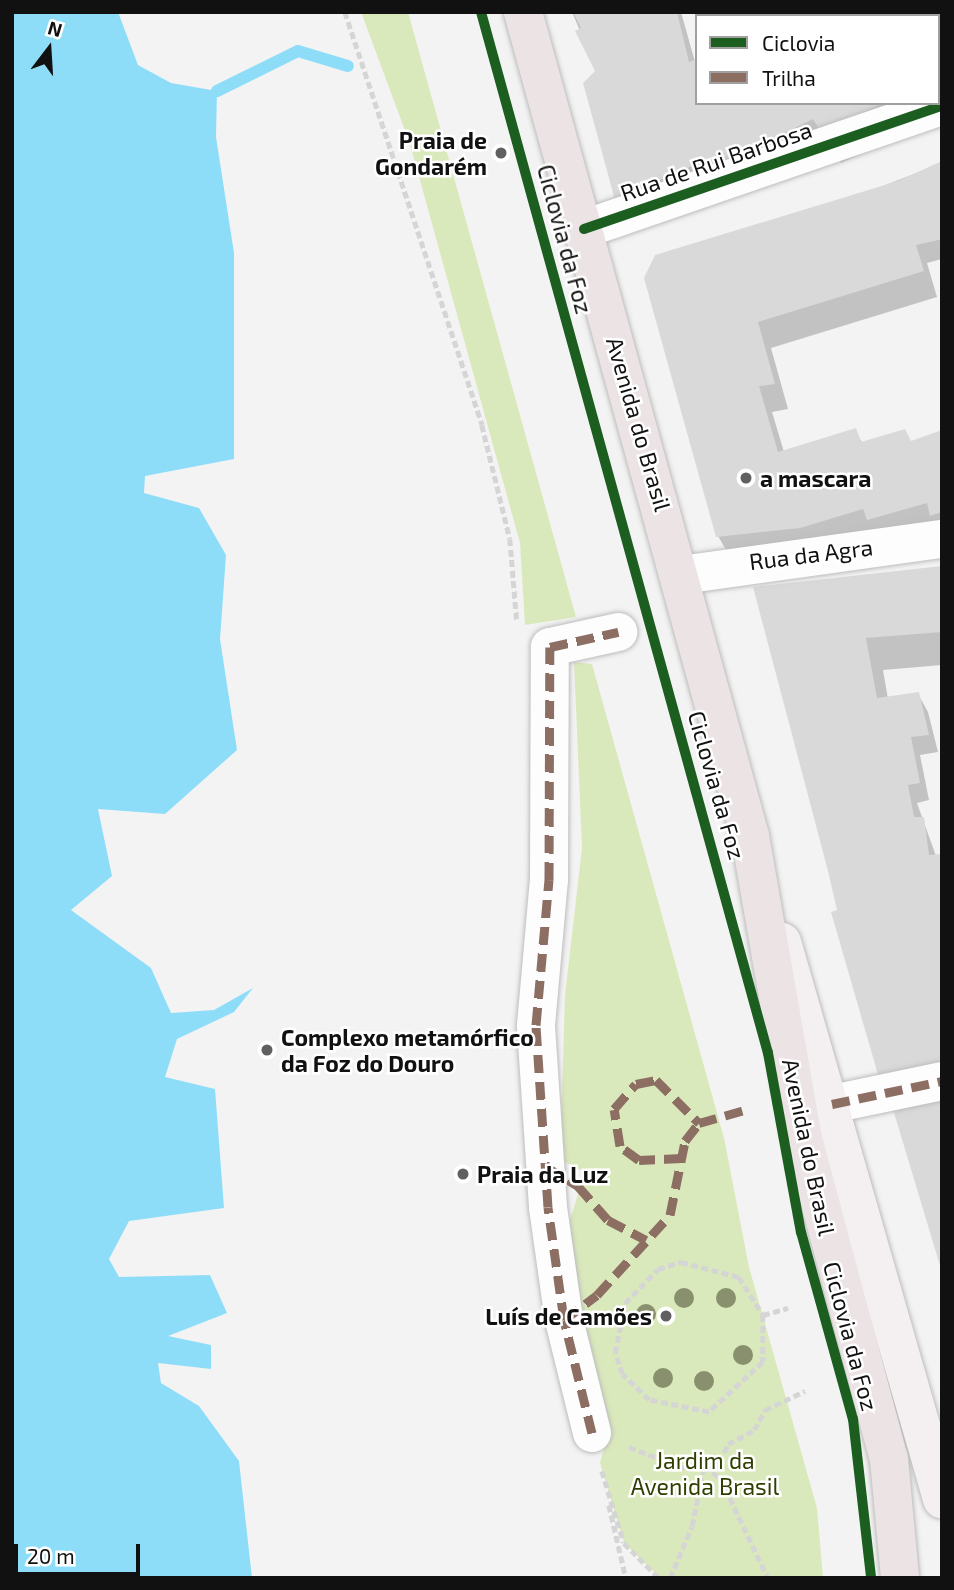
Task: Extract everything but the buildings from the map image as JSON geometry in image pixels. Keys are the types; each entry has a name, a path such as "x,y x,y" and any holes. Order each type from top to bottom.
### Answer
{"main road":[{"name":"Avenida do Brasil","path":"523,12 681,575 750,836 832,1104 942,1499"},
{"name":"Avenida do Brasil","path":"750,836 802,1135 889,1460 900,1578"},
{"path":"889,1460 902,1348"}],"street":[{"name":"Rua de Rui Barbosa","path":"584,229 942,106"},
{"name":"Rua da Agra","path":"681,575 942,538"},
{"path":"592,1433 564,1320 548,1207 536,1025 549,880 550,647 618,632"},
{"path":"832,1104 942,1081"}],"path":[{"path":"345,12 482,425 510,539 518,629"},
{"path":"681,1262 739,1277 763,1315 763,1362 709,1412 649,1400 622,1374 615,1353 625,1303 658,1269 681,1262"},
{"path":"763,1315 788,1308"},
{"path":"592,1433 663,1463 687,1469 704,1466 719,1462 728,1444 754,1430 765,1410 805,1391"},
{"path":"592,1433 608,1497 624,1543 659,1578"},
{"path":"670,1578 692,1527 704,1466"},
{"path":"704,1466 720,1479 768,1578"},
{"path":"608,1497 610,1531 626,1578"}],"green space":[{"path":"361,12 408,12 576,617 525,625 520,543 410,144"},
{"name":"Jardim da Avenida Brasil","path":"574,662 592,664 724,1138 749,1267 817,1508 823,1578 660,1578 624,1543 600,1463 609,1428 597,1398 568,1226 585,1172 560,1160 565,995 582,848"}],"water":[{"path":"12,12 118,12 138,65 171,83 217,91 216,137 234,253 234,459 145,476 144,493 199,508 226,555 220,639 237,750 165,814 98,809 112,876 71,910 151,968 171,1013 214,1010 253,988 234,1012 177,1039 165,1077 215,1089 224,1208 129,1221 109,1259 119,1277 210,1275 227,1313 168,1336 211,1345 211,1369 158,1363 161,1383 199,1406 239,1461 252,1578 12,1578"}],"waterway":[{"path":"217,91 298,51 348,66"}],"marked path":[{"path":"592,1433 564,1320 548,1207 536,1025 549,880 550,647 618,632"},
{"path":"682,1158 639,1160 620,1146 614,1109 636,1084 656,1080 699,1123"},
{"path":"832,1104 942,1081"},
{"path":"564,1320 597,1295 670,1215 685,1141 699,1123 748,1109"},
{"path":"545,1166 578,1186 608,1220 646,1240"}],"cycle path":[{"name":"Ciclovia da Foz","path":"481,12 768,1053 801,1232 853,1419 871,1578"},
{"name":"Ciclovia da Foz","path":"584,229 942,106"}],"place":[{"name":"Praia de Gondarém","path":"501,153"},
{"name":"a mascara","path":"746,478"},
{"name":"Complexo metamórfico da Foz do Douro","path":"267,1050"},
{"name":"Praia da Luz","path":"463,1174"},
{"name":"Luís de Camões","path":"666,1316"}]}
